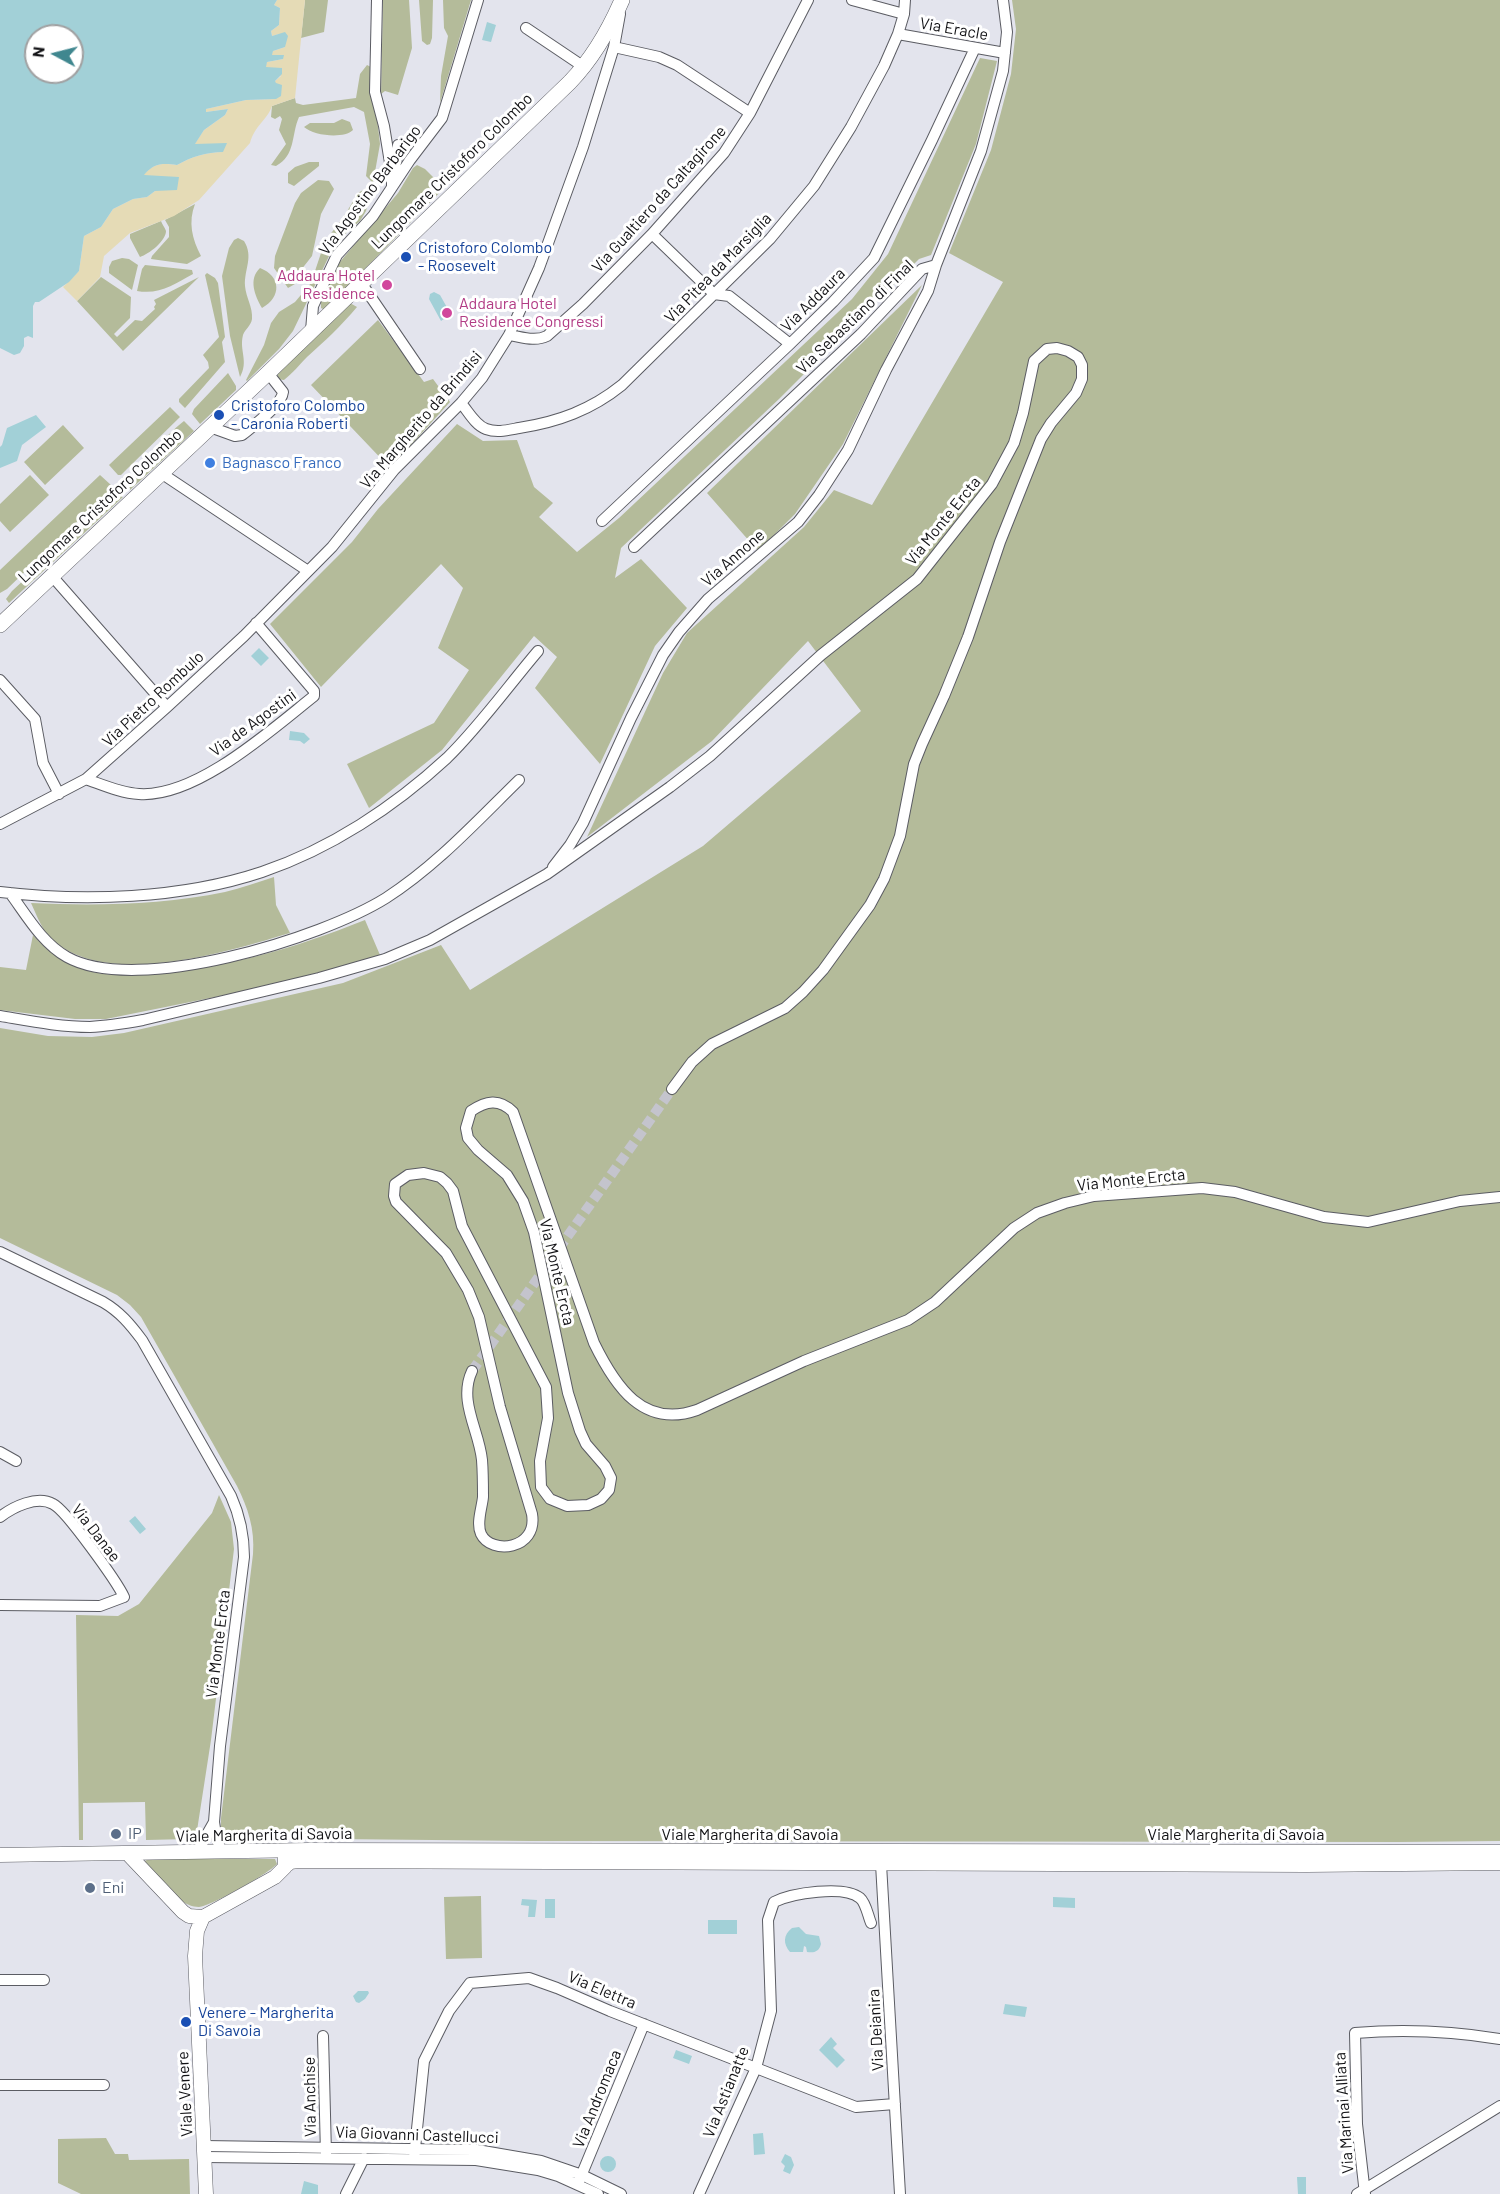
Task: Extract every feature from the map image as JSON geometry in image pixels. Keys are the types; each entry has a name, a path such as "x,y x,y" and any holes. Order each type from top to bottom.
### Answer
{"main road":[{"name":"Lungomare Cristoforo Colombo","path":"0,625 362,284 584,67 601,42 622,0"}],"street":[{"path":"377,0 375,92 384,126 392,187"},
{"name":"Via Agostino Barbarigo","path":"311,331 313,306 332,264 345,245 373,216 442,118 478,0"},
{"name":"Via Margherito da Brindisi","path":"308,571 350,526 409,454 482,378 509,335 539,268 567,191 614,47 622,0"},
{"name":"Via Gualtiero da Caltagirone","path":"509,335 534,340 547,336 583,304 652,234 724,153 750,113 808,0"},
{"name":"Via Eracle","path":"852,0 904,14"},
{"name":"Via Pitea da Marsiglia","path":"460,403 484,429 494,431 544,424 586,409 604,400 622,385 770,238 814,186 851,126 898,34 904,14 905,0"},
{"name":"Via Sebastiano di Final","path":"634,547 861,334 921,269 936,265 981,151 1003,71 1007,32 1003,0"},
{"path":"526,28 584,67"},
{"name":"Via Eracle","path":"898,34 1005,53"},
{"path":"614,47 658,57 677,65 750,113"},
{"name":"Via Addaura","path":"602,521 790,344 874,258 975,48"},
{"path":"392,187 398,145"},
{"path":"652,234 714,294 729,296 790,344"},
{"name":"Via Annone","path":"547,874 570,845 583,823 636,708 663,655 679,632 708,599 798,522 819,495 848,450 886,370 928,291 936,265"},
{"path":"362,284 420,369"},
{"name":"Via Monte Ercta","path":"0,1016 52,1025 91,1027 183,1011 320,978 385,959 430,940 547,874 711,756 814,661 917,579 992,484 1014,443 1034,361 1047,349 1057,348 1068,351 1077,357 1082,366 1082,379 1076,393 1041,439 1000,542 968,637 914,764 900,836 884,879 870,905 823,970 803,992 776,1013 712,1044 692,1062 672,1089"},
{"path":"210,427 235,436 242,435 276,405 283,397 283,392 268,373"},
{"path":"161,473 308,571"},
{"name":"Via Pietro Rombulo","path":"0,824 86,779 168,707 308,571"},
{"path":"52,576 168,707"},
{"name":"Via de Agostini","path":"86,779 124,792 140,794 174,789 226,763 314,696 314,691 309,684 256,623"},
{"path":"5,893 38,897 70,897 173,891 224,883 263,871 322,846 387,807 448,757 538,651"},
{"path":"0,680 35,719 43,763 59,794"},
{"path":"5,893 48,944 69,958 94,967 134,969 170,967 226,957 318,931 386,898 416,877 445,852 519,780"},
{"name":"Via Monte Ercta","path":"472,1371 466,1388 466,1399 481,1448 483,1466 483,1497 479,1529 490,1544 507,1546 529,1536 533,1529 532,1514 500,1407 479,1317 458,1271 446,1254 396,1202 395,1184 408,1175 431,1174 447,1182 453,1191 462,1226 546,1387 548,1418 539,1472 541,1487 556,1502 567,1506 596,1502 607,1494 611,1484 609,1473 586,1444 568,1393 534,1232 523,1201 507,1175 478,1150 468,1138 466,1128 471,1111 488,1102 506,1105 513,1112 543,1192 594,1343 607,1369 618,1384 636,1401 647,1409 667,1416 697,1410 804,1361 908,1320 935,1302 1014,1228 1037,1214 1065,1203 1094,1196 1202,1188 1234,1192 1324,1217 1368,1221 1460,1201 1500,1197"},
{"name":"Via Monte Ercta","path":"0,1252 103,1302 117,1311 130,1324 148,1351 235,1506 242,1528 244,1557 220,1746 214,1822"},
{"path":"0,1452 16,1461"},
{"name":"Via Danae","path":"0,1516 34,1500 53,1504 73,1524 124,1597 100,1606 0,1605"},
{"path":"197,1852 214,1822"},
{"path":"214,1822 221,1852"},
{"name":"Viale Margherita di Savoia","path":"0,1855 135,1857 197,1852 301,1850 1500,1851"},
{"path":"135,1857 183,1912 189,1916 203,1917 275,1877 287,1865 284,1855 279,1852"},
{"name":"Viale Margherita di Savoia","path":"287,1865 290,1862 299,1861 881,1864 1500,1863"},
{"name":"Via Deianira","path":"881,1864 900,2194"},
{"name":"Via Astianatte","path":"699,2194 756,2068 771,2011 768,1920 774,1902 787,1896 814,1892 851,1892 862,1900 871,1923"},
{"path":"183,1912 195,1956"},
{"path":"195,1956 197,1931 203,1917"},
{"name":"Viale Venere","path":"195,1956 206,2194"},
{"name":"Via Elettra","path":"415,2153 424,2061 449,2011 470,1983 530,1978 856,2108 895,2104"},
{"path":"0,1980 44,1980"},
{"name":"Via Andromaca","path":"580,2180 644,2024"},
{"name":"Via Marinai Alliata","path":"1362,2193 1354,2033 1386,2030 1456,2032 1500,2039"},
{"name":"Via Anchise","path":"323,2036 326,2152"},
{"path":"0,2085 104,2085"},
{"path":"1362,2193 1500,2106"},
{"name":"Via Giovanni Castellucci","path":"326,2152 364,2158 477,2150 506,2154 541,2161 580,2180 621,2194"},
{"name":"Via Giovanni Castellucci","path":"204,2151 415,2153"},
{"path":"346,2194 364,2158"},
{"name":"Via Giovanni Castellucci","path":"580,2180 598,2194"}],"green space":[{"path":"305,0 328,0 324,32 301,38"},
{"path":"383,0 409,0 412,48 398,95 385,91 381,94"},
{"path":"419,0 433,0 432,38 430,44 427,45 422,41"},
{"path":"443,0 471,0 440,103 441,76 448,36 444,28"},
{"path":"1012,0 1500,0 1500,1841 530,1841 237,1838 226,1836 221,1828 221,1818 253,1554 250,1519 237,1486 141,1317 117,1295 0,1238 0,1028 48,1036 92,1037 124,1033 343,983 441,945 470,990 703,846 861,711 808,641 712,741 587,837 663,673 687,633 804,527 834,490 872,505 1003,282 949,253 991,150 1011,74 1016,29"},
{"path":"980,58 997,61 976,144 931,255 919,259 779,399 621,548 615,578 641,559 687,608 655,646 600,764 535,688 557,657 534,636 442,750 369,808 347,764 434,723 469,670 438,648 463,588 441,564 321,687 270,624 352,542 378,509 457,424 483,441 517,440 534,487 553,503 539,517 577,552 619,518 852,299 888,254"},
{"path":"367,65 371,67 380,144 373,183 366,176 370,144 364,112 354,107 299,117 287,156 276,166 271,165 286,144 279,130 282,119 280,116 275,119 271,117 272,106 295,98 296,103 303,105 356,98 360,74"},
{"path":"342,119 350,122 353,130 343,135 315,133 304,127 310,123 334,123"},
{"path":"309,162 319,162 319,166 294,186 288,183 288,173 295,167"},
{"path":"417,165 425,169 444,188 325,310 321,308 321,301 339,263 398,193"},
{"path":"318,180 329,181 334,189 321,214 312,256 301,270 295,284 288,288 274,268 275,256 295,203 301,193"},
{"path":"363,190 371,192 366,211 360,221 343,236 330,254 293,331 279,349 247,381 264,345 271,323 279,312 295,302 311,283 325,241 343,218 358,193"},
{"path":"195,204 192,230 201,256 187,264 151,259 169,237 169,227 165,220"},
{"path":"161,221 166,231 163,239 152,250 140,257 130,234"},
{"path":"238,238 244,241 248,252 245,286 252,315 250,324 243,335 244,366 240,377 230,336 222,276 229,248"},
{"path":"122,258 129,259 138,265 132,290 109,273 112,261"},
{"path":"145,265 192,270 193,274 160,290 137,291"},
{"path":"260,268 272,276 276,287 273,298 262,308 255,293 254,282 256,272"},
{"path":"207,273 218,283 225,337 222,342 225,362 185,408 179,399 209,368 203,355 219,337 205,275"},
{"path":"101,277 131,297 130,318 114,334 117,337 135,320 142,321 155,309 154,300 199,277 123,351 77,301"},
{"path":"922,285 843,444 795,514 758,551 707,493"},
{"path":"350,303 357,307 339,327 284,380 277,379 278,372"},
{"path":"378,320 424,382 433,379 450,402 390,468 311,385"},
{"path":"228,373 236,390 200,424 192,414 194,409"},
{"path":"170,407 180,417 121,475 118,475 109,465"},
{"path":"184,421 194,431 130,490 131,477 172,431"},
{"path":"63,425 84,448 45,485 24,462"},
{"path":"30,475 49,495 10,532 0,521 0,504"},
{"path":"100,475 111,485 107,493 7,589 0,593 0,570"},
{"path":"116,494 123,497 9,603 6,599 12,591"},
{"path":"274,877 276,905 290,933 235,949 170,962 106,963 79,956 55,942 47,934 31,903 103,904 177,900 225,892"},
{"path":"365,920 380,955 348,966 230,994 106,1019 75,1019 0,1010 0,967 26,970 33,935 65,962 97,973 112,975 206,967 233,962 312,940"},
{"path":"219,1495 231,1522 234,1549 211,1740 196,1837 146,1840 145,1802 83,1803 83,1840 79,1840 76,1615 118,1616 139,1604 212,1513"},
{"path":"149,1859 275,1859 277,1864 239,1889 199,1907 181,1901 145,1864 145,1861"},
{"path":"481,1896 482,1958 446,1959 444,1897"},
{"path":"106,2138 115,2154 128,2154 129,2160 189,2159 190,2194 81,2194 58,2183 58,2139"}],"sand":[{"path":"277,0 305,0 295,98 272,106 255,131 250,143 199,200 174,216 130,233 104,256 100,277 77,301 63,287 79,271 84,236 101,227 113,209 133,199 147,197 155,191 143,175 158,165 177,165 199,156 223,152 194,145 204,130 225,115 228,109 206,112 206,109 246,100 276,99 275,81 281,76 265,67 267,62 283,59 283,55 271,56 273,51 285,47 279,34 272,36 271,31 279,25 280,8 274,5"}],"water":[{"path":"0,0 277,0 274,5 280,8 279,25 271,31 272,36 285,32 288,36 285,47 273,51 272,55 284,55 283,59 267,62 266,67 282,68 282,74 275,81 282,85 281,96 276,99 246,100 206,109 206,112 228,109 225,115 204,130 195,144 227,143 223,152 199,156 177,165 167,164 151,168 144,175 179,177 177,190 155,191 147,197 133,199 113,209 101,227 84,236 79,271 69,282 39,302 35,302 33,338 28,336 24,338 24,346 20,353 14,355 0,348"},
{"path":"487,22 496,25 491,42 482,40"},
{"path":"434,292 440,295 449,311 448,316 441,321 429,299 430,294"},
{"path":"36,415 46,427 22,445 17,461 0,468 0,447 7,428"},
{"path":"259,648 269,658 261,666 251,656"},
{"path":"290,731 304,733 310,739 304,744 300,741 289,740"},
{"path":"135,1516 146,1529 140,1534 129,1521"},
{"path":"1053,1897 1075,1898 1075,1908 1053,1907"},
{"path":"522,1899 537,1900 535,1917 528,1917 529,1906 521,1905"},
{"path":"545,1899 555,1899 555,1918 545,1918"},
{"path":"708,1920 737,1920 737,1934 708,1934"},
{"path":"799,1927 806,1934 819,1936 821,1944 818,1950 807,1952 804,1946 803,1952 790,1952 785,1943 786,1937 792,1928"},
{"path":"358,1991 369,1993 359,2003 353,1996"},
{"path":"1005,2004 1027,2007 1025,2017 1003,2014"},
{"path":"831,2037 837,2044 833,2048 845,2060 837,2068 819,2050"},
{"path":"676,2050 692,2056 689,2064 673,2058"},
{"path":"763,2133 765,2154 754,2155 753,2134"},
{"path":"785,2154 791,2157 794,2165 790,2174 783,2171 785,2166 781,2162"},
{"path":"605,2156 611,2156 616,2164 614,2170 605,2172 600,2167 600,2161"},
{"path":"1297,2177 1306,2177 1306,2194 1298,2194"},
{"path":"304,2181 318,2185 318,2194 301,2194"}],"tunnel":[{"path":"472,1371 672,1089"}],"place":[{"name":"Cristoforo Colombo - Roosevelt","path":"406,257"},
{"name":"Addaura Hotel Residence","path":"387,285"},
{"name":"Addaura Hotel Residence Congressi","path":"447,313"},
{"name":"Cristoforo Colombo - Caronia Roberti","path":"219,415"},
{"name":"Bagnasco Franco","path":"210,463"},
{"name":"IP","path":"116,1834"},
{"name":"Eni","path":"90,1888"},
{"name":"Venere - Margherita Di Savoia","path":"186,2022"}]}
